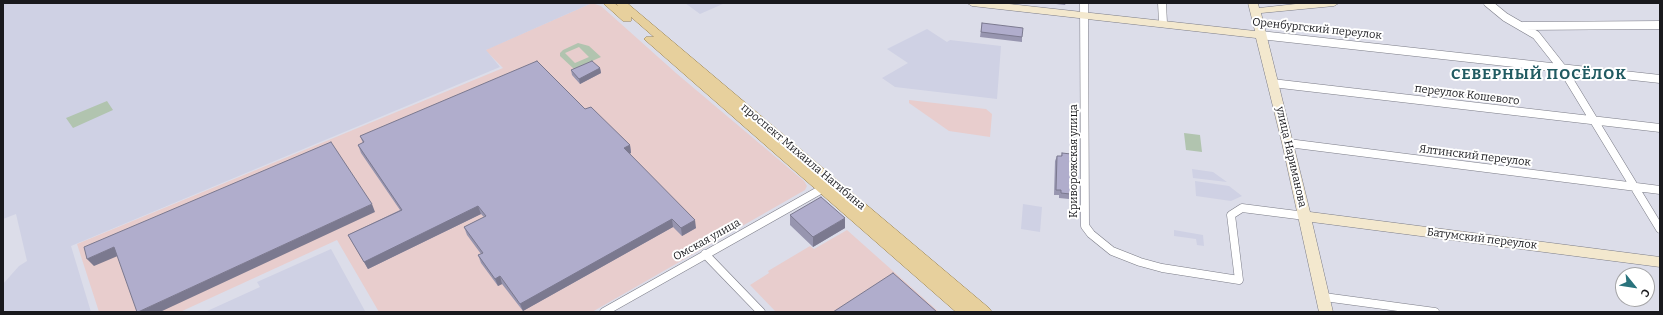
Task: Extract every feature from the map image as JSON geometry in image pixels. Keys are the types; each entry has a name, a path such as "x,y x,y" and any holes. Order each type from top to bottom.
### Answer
{"main road":[{"name":"проспект Михаила Нагибина","path":"608,3 966,312"},
{"name":"проспект Михаила Нагибина","path":"622,3 984,312"}],"street":[{"name":"Оренбургский переулок","path":"972,3 1085,14 1260,35 1660,79"},
{"name":"Криворожская улица","path":"1084,3 1085,226 1099,241 1126,258 1151,265 1240,280 1231,215 1242,208 1305,216"},
{"path":"1162,3 1163,23"},
{"path":"1254,7 1334,3"},
{"path":"1488,3 1505,17 1523,26 1536,35 1562,68 1593,121 1660,228"},
{"name":"улица Нариманова","path":"1254,7 1288,143 1324,297 1326,312"},
{"path":"1523,26 1660,25"},
{"name":"переулок Кошевого","path":"1272,83 1660,128"},
{"name":"Ялтинский переулок","path":"1288,143 1660,190"},
{"name":"Омская улица","path":"604,312 822,189"},
{"name":"Батумский переулок","path":"1305,216 1660,262"},
{"path":"705,254 761,312"},
{"path":"1324,297 1435,312"}],"shaded area":[{"path":"3,3 592,3 486,50 500,67 71,246 91,312 3,312 3,284 19,266 27,261 16,214 3,219"},
{"path":"592,3 601,6 676,73 804,181 807,186 805,190 592,312 379,312 337,240 180,312 99,312 77,244 503,68 485,50"},
{"path":"685,3 725,3 700,14"},
{"path":"927,29 947,42 950,40 1001,46 997,99 895,87 882,78 908,63 887,49"},
{"path":"909,100 986,109 992,114 990,137 949,131 909,103"},
{"path":"1192,169 1213,172 1227,182 1193,178"},
{"path":"1195,181 1229,186 1242,196 1231,201 1196,196"},
{"path":"1023,204 1042,207 1040,232 1021,229"},
{"path":"847,230 939,312 776,312 750,285 769,273 768,271 810,246 814,249"},
{"path":"1174,230 1203,235 1204,246 1197,245 1196,239 1174,236"},
{"path":"331,249 365,311 205,312 260,287 257,282"}],"green space":[{"path":"578,43 589,46 601,57 574,69 560,56 560,53","holes":["579,47 589,57 575,63 565,53"]},
{"path":"107,101 113,110 73,128 66,118"},
{"path":"1184,133 1200,135 1202,152 1186,150"}],"building":[{"path":"982,23 1023,28 1022,37 981,32"},
{"path":"537,61 585,109 591,107 630,145 624,148 695,220 681,228 672,219 520,304 500,276 495,279 478,255 483,253 464,227 486,216 478,206 364,262 348,235 402,210 358,145 364,142 360,136"},
{"path":"592,61 600,68 579,79 571,70"},
{"path":"331,142 372,204 138,312 114,247 87,259 84,247"},
{"path":"1062,153 1071,154 1071,157 1074,158 1074,192 1070,192 1070,194 1061,193 1061,190 1056,190 1057,156 1062,156"},
{"path":"821,197 845,218 813,237 790,215"},
{"path":"893,273 937,312 833,312"}],"district":[{"name":"СЕВЕРНЫЙ ПОСЁЛОК","path":"1539,75"}]}
